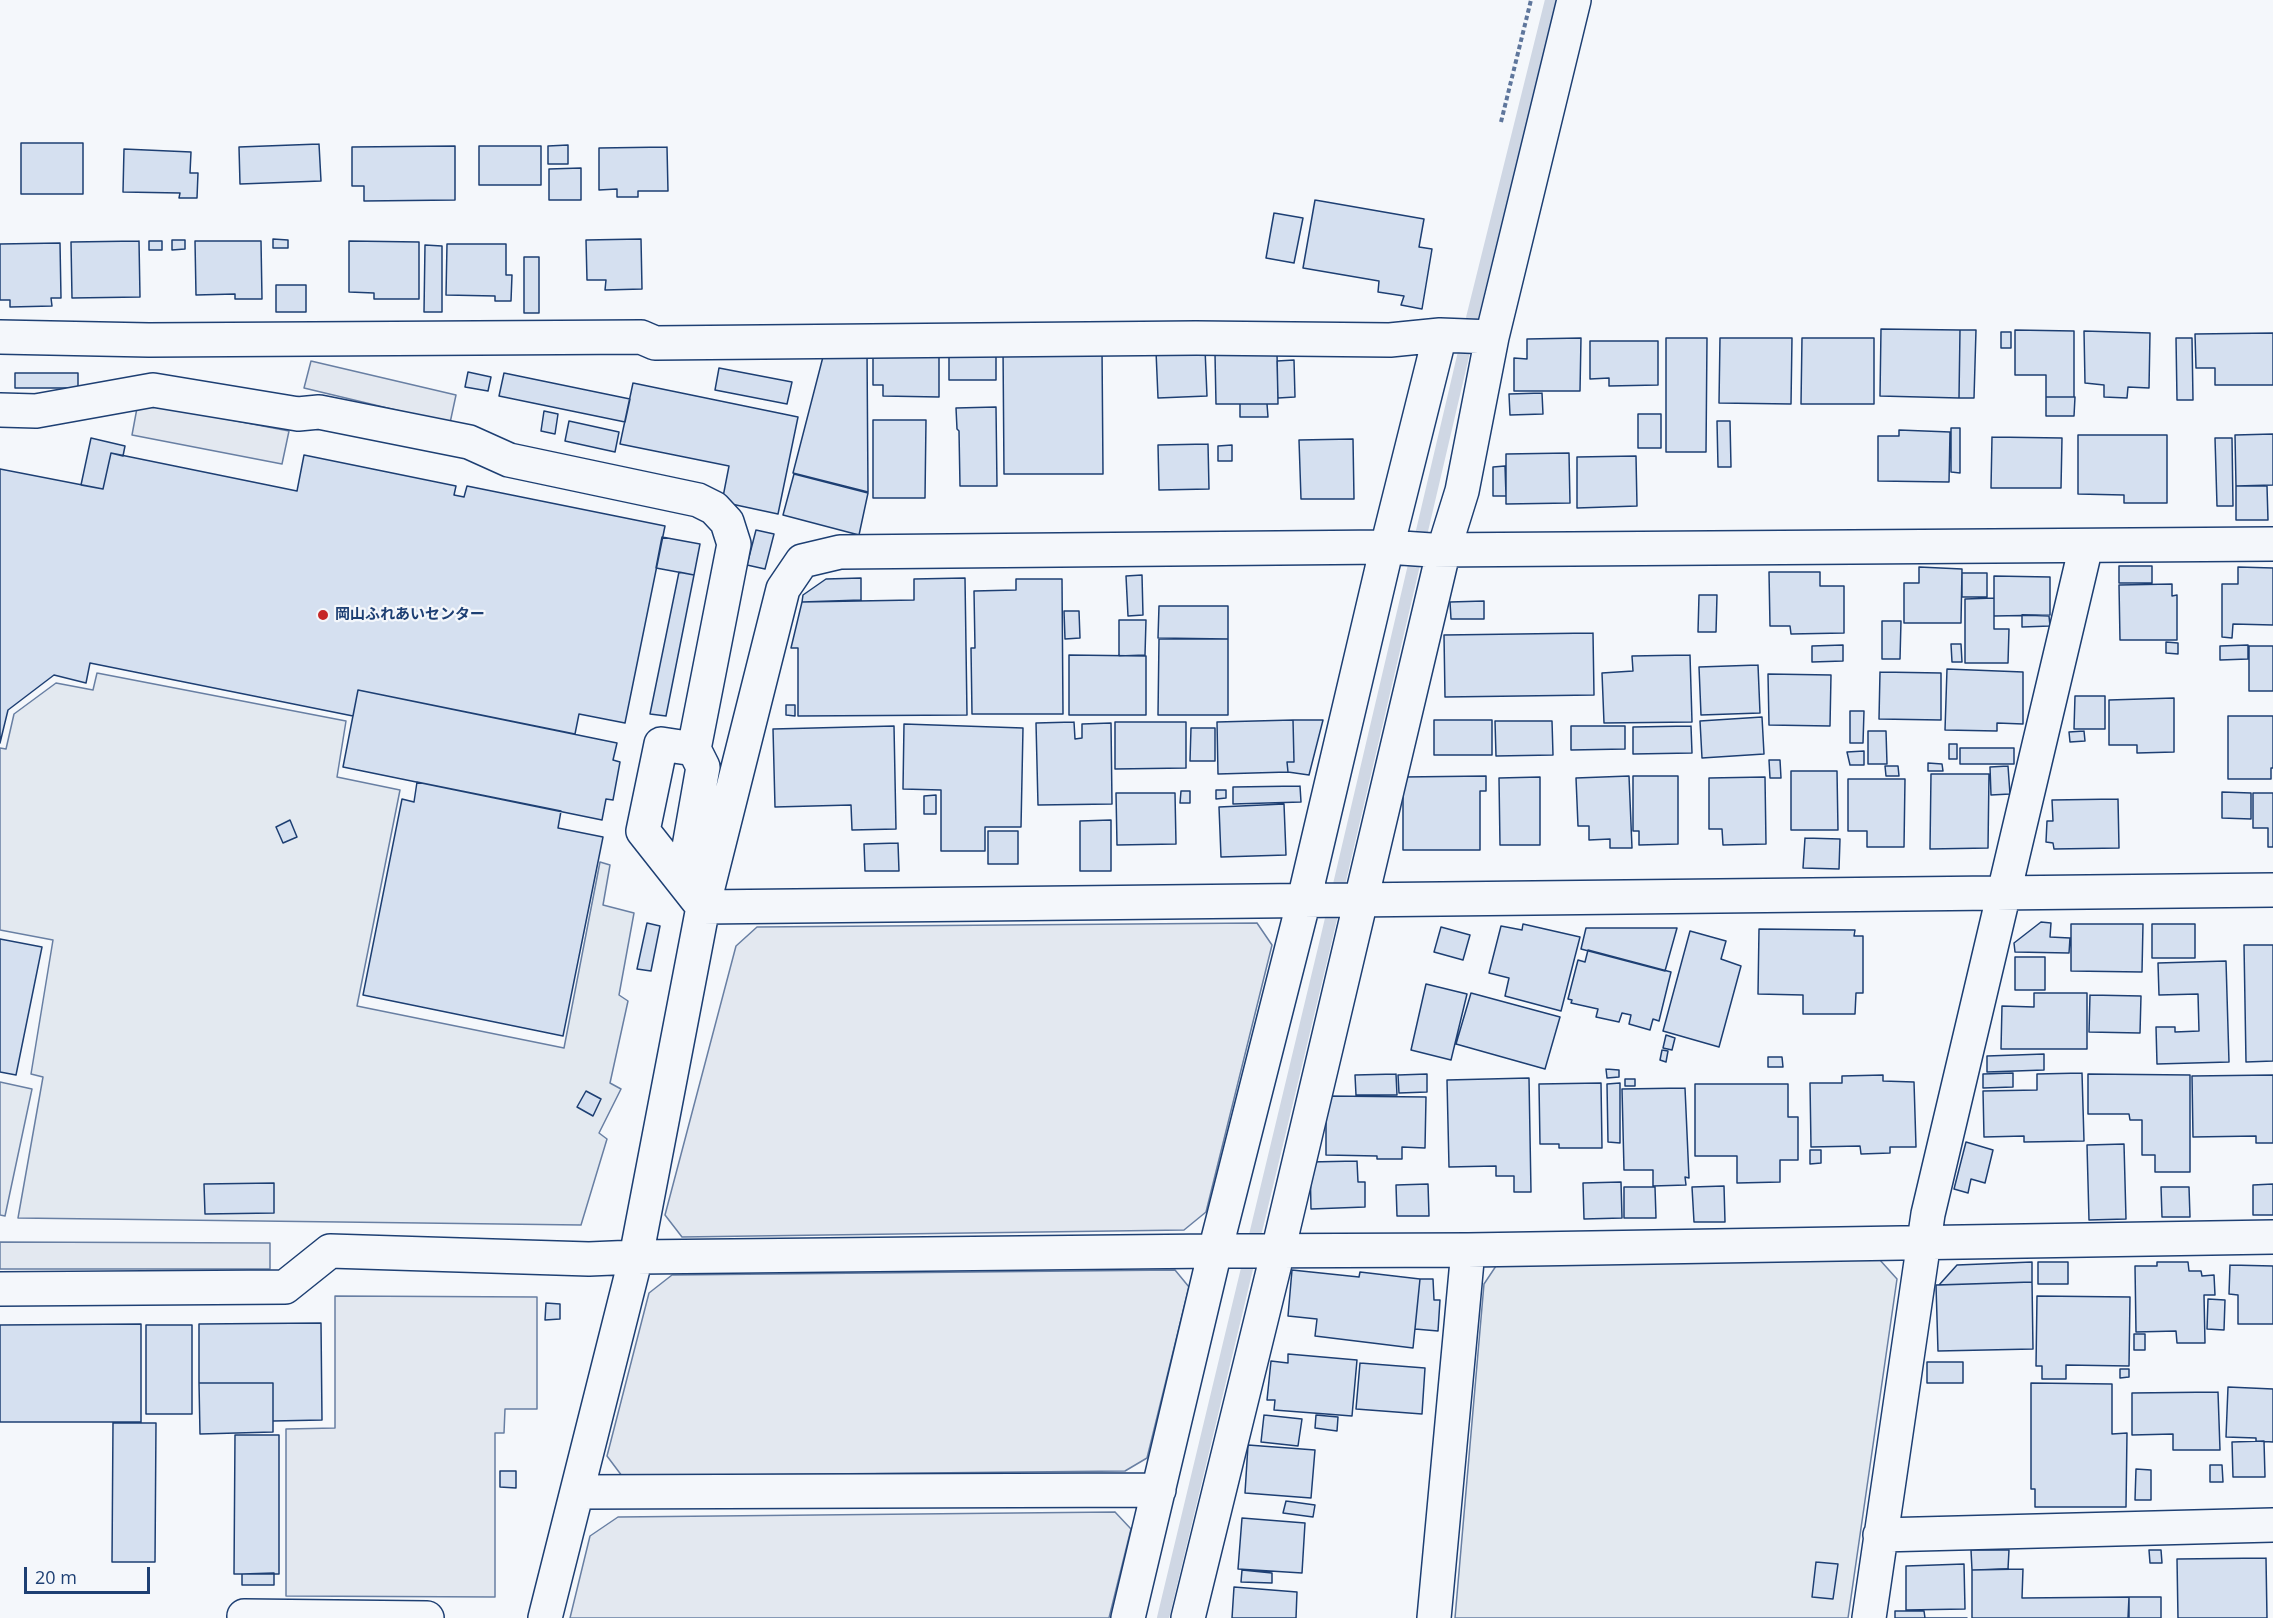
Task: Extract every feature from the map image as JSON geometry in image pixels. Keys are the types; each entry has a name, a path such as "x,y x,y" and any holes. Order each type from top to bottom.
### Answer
{"street":[{"path":"1188,1618 1274,1251 1335,900 1467,336 1574,0"},
{"path":"0,337 149,340 641,337 655,344 1196,338 1390,340 1467,336"},
{"path":"1128,1618 1159,1490 1226,1251 1335,900 1417,549 1462,491 1467,336"},
{"path":"0,410 36,411 153,390 298,414 319,412 469,442 509,460 698,500 714,508 727,522 734,544 694,749 703,767 683,881"},
{"path":"545,1618 636,1257 703,907 783,589 802,561 840,552 2273,544"},
{"path":"1869,1618 1928,1214 2086,546"},
{"path":"694,749 661,744 643,831 703,907"},
{"path":"703,907 2273,890"},
{"path":"0,1289 285,1287 330,1251 589,1259 1468,1250 2273,1237"},
{"path":"1434,1618 1468,1250"},
{"path":"577,1492 1159,1490"},
{"path":"1880,1535 2273,1525"},
{"path":"244,1616 427,1618"}],"shaded area":[{"path":"311,361 456,395 450,423 304,388"},
{"path":"158,406 289,431 282,464 132,435 137,408"},
{"path":"97,673 346,721 337,777 400,790 357,1006 564,1048 600,862 610,865 603,905 634,913 619,995 628,1001 610,1083 621,1089 599,1133 607,1139 581,1225 18,1218 43,1077 31,1074 53,940 0,930 0,748 6,749 14,714 56,683 93,690"},
{"path":"1257,923 1272,945 1206,1212 1184,1230 682,1237 665,1215 736,946 757,927"},
{"path":"0,1082 32,1089 5,1216 0,1215"},
{"path":"0,1242 270,1243 270,1269 0,1269"},
{"path":"1879,1259 1897,1279 1848,1618 1455,1618 1484,1284 1498,1263"},
{"path":"1175,1270 1189,1287 1147,1458 1125,1471 622,1476 607,1456 649,1293 672,1275"},
{"path":"335,1296 537,1297 537,1409 505,1409 504,1433 495,1433 495,1597 286,1596 286,1429 335,1428"},
{"path":"1115,1512 1131,1529 1109,1618 570,1618 590,1536 618,1517"}],"building":[{"path":"21,143 83,143 83,194 21,194"},
{"path":"319,144 321,181 240,184 239,147"},
{"path":"568,145 568,164 548,164 548,146"},
{"path":"455,146 455,200 364,201 364,186 352,186 352,147"},
{"path":"479,146 541,146 541,185 479,185"},
{"path":"667,147 668,191 638,191 638,197 617,197 617,189 599,190 599,148"},
{"path":"124,149 191,152 190,173 198,173 197,198 179,198 180,193 123,192"},
{"path":"581,168 581,200 549,200 549,169"},
{"path":"1315,200 1424,219 1419,247 1432,249 1422,309 1401,305 1404,296 1378,292 1379,281 1303,268"},
{"path":"1274,213 1303,218 1294,263 1266,258"},
{"path":"273,239 288,240 288,248 273,248"},
{"path":"641,239 642,289 605,290 606,280 587,280 586,240"},
{"path":"172,240 185,240 185,249 172,250"},
{"path":"139,241 140,297 72,298 71,242"},
{"path":"149,241 162,241 162,250 149,250"},
{"path":"195,241 261,241 262,299 235,299 235,294 196,295"},
{"path":"349,241 419,242 419,299 374,299 374,293 349,292"},
{"path":"60,243 61,298 51,298 52,306 10,307 10,300 0,300 0,244"},
{"path":"447,244 506,244 506,275 512,275 511,301 495,301 495,296 446,295"},
{"path":"425,245 442,246 442,312 424,312"},
{"path":"524,257 539,257 539,313 524,313"},
{"path":"276,285 306,285 306,312 276,312"},
{"path":"1881,329 1960,330 1959,398 1880,396"},
{"path":"1960,330 1976,330 1974,398 1959,398"},
{"path":"2015,330 2074,331 2074,397 2046,397 2046,375 2015,375"},
{"path":"2084,331 2150,333 2149,388 2128,387 2127,398 2104,397 2104,385 2085,383"},
{"path":"2001,332 2011,332 2011,348 2001,348"},
{"path":"2273,333 2273,385 2215,385 2215,368 2196,368 2195,334"},
{"path":"1581,338 1580,391 1514,391 1514,358 1527,359 1527,339"},
{"path":"1666,338 1707,338 1706,452 1666,452"},
{"path":"1720,338 1792,338 1791,404 1719,403"},
{"path":"1802,338 1874,338 1874,404 1801,404"},
{"path":"2176,338 2192,338 2193,400 2177,400"},
{"path":"1590,341 1658,341 1658,385 1609,386 1609,378 1590,379"},
{"path":"1003,348 1102,348 1103,474 1004,474"},
{"path":"825,349 867,350 868,492 793,473"},
{"path":"873,349 939,349 939,397 883,396 883,385 873,385"},
{"path":"949,349 996,349 996,380 949,380"},
{"path":"1205,349 1207,396 1158,398 1156,351"},
{"path":"1277,353 1278,404 1216,404 1215,354"},
{"path":"1294,360 1295,397 1278,398 1277,361"},
{"path":"719,368 792,382 787,404 715,390"},
{"path":"468,372 491,377 488,391 465,387"},
{"path":"15,373 78,373 78,388 15,388"},
{"path":"504,373 630,399 625,422 499,396"},
{"path":"633,383 798,417 778,514 722,502 729,466 620,444"},
{"path":"1542,393 1543,414 1510,415 1509,394"},
{"path":"2046,397 2075,397 2074,416 2046,416"},
{"path":"1240,404 1267,404 1268,417 1240,417"},
{"path":"996,407 997,486 960,486 959,431 956,408"},
{"path":"544,411 558,414 555,434 541,431"},
{"path":"1638,414 1661,414 1661,448 1638,448"},
{"path":"873,420 926,420 925,498 873,498"},
{"path":"569,421 619,432 615,452 565,441"},
{"path":"1717,421 1730,421 1731,467 1718,467"},
{"path":"1951,428 1960,428 1960,473 1951,472"},
{"path":"1899,430 1950,432 1949,482 1878,481 1878,436 1899,436"},
{"path":"2273,434 2273,485 2236,486 2235,435"},
{"path":"2078,435 2167,435 2167,503 2124,503 2124,495 2078,494"},
{"path":"1992,437 2062,438 2061,488 1991,488"},
{"path":"91,438 125,446 123,456 111,453 103,489 81,485"},
{"path":"2215,438 2232,438 2233,506 2217,506"},
{"path":"1353,439 1354,499 1301,499 1299,440"},
{"path":"1208,444 1209,489 1159,490 1158,445"},
{"path":"1232,445 1232,461 1218,461 1218,446"},
{"name":"岡山ふれあいセンター","path":"111,453 297,491 304,455 456,486 454,495 464,497 467,486 665,526 625,723 579,714 575,734 358,690 353,716 90,663 86,683 54,675 8,710 0,743 0,469 103,489"},
{"path":"1569,453 1570,503 1506,504 1506,454"},
{"path":"1636,456 1637,506 1577,508 1577,457"},
{"path":"1505,466 1506,496 1493,496 1493,467"},
{"path":"794,474 868,493 859,535 783,515"},
{"path":"2236,486 2267,486 2268,520 2236,520"},
{"path":"756,530 774,534 765,569 747,565"},
{"path":"662,537 700,544 694,575 656,568"},
{"path":"2119,566 2152,566 2152,583 2119,583"},
{"path":"1919,567 1962,569 1961,623 1904,623 1904,583 1919,583"},
{"path":"2238,567 2273,568 2273,625 2233,624 2232,638 2222,637 2222,584 2238,584"},
{"path":"679,572 694,575 666,716 650,714"},
{"path":"1769,572 1820,572 1820,586 1844,586 1844,633 1791,634 1790,626 1770,626"},
{"path":"1962,573 1987,573 1987,597 1962,597"},
{"path":"1142,575 1143,615 1128,616 1126,576"},
{"path":"1994,576 2050,577 2050,615 1994,616"},
{"path":"861,578 861,600 802,602 803,595 826,579"},
{"path":"965,578 967,715 798,716 798,648 791,648 802,602 914,600 914,579"},
{"path":"1016,579 1062,579 1063,714 972,714 971,648 975,648 974,591 1016,590"},
{"path":"2172,584 2172,596 2177,595 2177,640 2120,640 2119,585"},
{"path":"1699,595 1717,595 1716,632 1698,632"},
{"path":"1994,598 1994,629 2009,629 2008,663 1965,663 1965,599"},
{"path":"1484,601 1484,619 1451,619 1450,602"},
{"path":"1159,606 1228,606 1228,639 1158,638"},
{"path":"1064,611 1079,611 1080,638 1065,639"},
{"path":"2022,615 2049,616 2050,626 2022,627"},
{"path":"1119,620 1146,620 1145,655 1119,656"},
{"path":"1882,621 1901,621 1900,659 1882,659"},
{"path":"1593,633 1594,695 1445,697 1444,635"},
{"path":"1159,639 1228,639 1228,715 1158,715"},
{"path":"2166,642 2178,643 2178,654 2166,653"},
{"path":"1951,644 1961,644 1962,662 1952,662"},
{"path":"1843,645 1843,661 1812,662 1812,646"},
{"path":"2248,645 2248,659 2220,660 2220,646"},
{"path":"2249,646 2273,646 2273,691 2249,691"},
{"path":"1069,655 1146,656 1146,715 1069,715"},
{"path":"1690,655 1692,722 1604,723 1602,673 1633,671 1632,656"},
{"path":"1758,665 1760,713 1701,715 1699,667"},
{"path":"1947,669 2023,672 2023,724 1997,723 1997,731 1945,730"},
{"path":"1880,672 1941,673 1941,720 1879,719"},
{"path":"1768,674 1831,675 1830,726 1769,725"},
{"path":"358,690 617,743 613,760 620,762 613,800 606,799 602,820 343,767"},
{"path":"2075,696 2105,696 2105,729 2074,729"},
{"path":"2174,698 2174,752 2137,753 2137,745 2109,745 2109,700"},
{"path":"786,705 795,705 795,716 786,715"},
{"path":"1850,711 1864,711 1863,743 1850,743"},
{"path":"2228,716 2273,716 2271,779 2228,779"},
{"path":"1762,717 1764,754 1702,758 1700,721"},
{"path":"1293,720 1294,762 1287,762 1288,772 1218,774 1217,722"},
{"path":"1293,720 1323,720 1309,775 1288,772 1287,762 1294,762"},
{"path":"1434,720 1492,720 1492,755 1434,755"},
{"path":"1495,721 1552,721 1553,755 1496,756"},
{"path":"1074,722 1075,739 1082,738 1082,724 1111,723 1112,804 1038,805 1036,723"},
{"path":"1115,722 1186,722 1186,768 1115,769"},
{"path":"904,724 1023,728 1021,827 985,827 985,851 941,851 941,790 903,789"},
{"path":"894,726 896,829 852,830 851,805 775,807 773,729"},
{"path":"1571,726 1625,726 1625,749 1571,750"},
{"path":"1691,726 1692,753 1633,754 1633,727"},
{"path":"1191,728 1215,728 1215,761 1190,761"},
{"path":"1868,731 1886,731 1887,764 1868,764"},
{"path":"2084,731 2085,741 2070,742 2069,732"},
{"path":"1949,744 1957,744 1957,759 1949,759"},
{"path":"1960,748 2014,748 2014,764 1960,764"},
{"path":"1864,751 1864,765 1850,765 1847,752"},
{"path":"1769,760 1780,760 1781,778 1770,778"},
{"path":"1928,763 1942,764 1943,771 1928,771"},
{"path":"1885,766 1898,766 1899,776 1886,776"},
{"path":"2008,766 2010,794 1991,795 1990,767"},
{"path":"1791,771 1837,771 1838,830 1791,830"},
{"path":"1931,774 1989,774 1988,848 1930,849"},
{"path":"1486,776 1486,791 1480,791 1480,850 1403,850 1403,777"},
{"path":"1629,776 1632,848 1610,848 1610,839 1589,840 1589,826 1578,826 1576,778"},
{"path":"1633,776 1678,776 1678,844 1639,845 1639,831 1633,831"},
{"path":"1540,777 1540,845 1500,845 1499,778"},
{"path":"1765,777 1766,844 1723,845 1722,829 1709,829 1709,778"},
{"path":"1848,779 1905,779 1904,847 1867,847 1867,831 1848,831"},
{"path":"417,782 561,811 558,828 603,837 563,1036 363,995 402,799 414,802"},
{"path":"1300,786 1301,802 1233,804 1233,787"},
{"path":"1216,790 1226,790 1226,798 1216,799"},
{"path":"1181,791 1190,791 1190,803 1180,803"},
{"path":"2222,792 2251,793 2251,819 2222,818"},
{"path":"1116,793 1175,793 1176,844 1117,845"},
{"path":"2253,793 2273,793 2273,847 2268,847 2268,828 2253,828"},
{"path":"936,795 936,814 924,814 924,796"},
{"path":"2118,799 2119,848 2054,849 2053,843 2046,842 2047,821 2053,821 2052,800"},
{"path":"1284,804 1286,855 1221,857 1219,807"},
{"path":"290,820 297,837 283,843 276,827"},
{"path":"1111,820 1111,871 1080,871 1080,821"},
{"path":"988,831 1018,831 1018,864 988,864"},
{"path":"1805,838 1840,839 1839,869 1803,868"},
{"path":"898,843 899,871 865,871 864,844"},
{"path":"2041,922 2051,923 2050,937 2070,938 2069,953 2015,952 2014,943"},
{"path":"647,923 660,926 651,971 637,969"},
{"path":"1523,924 1580,937 1561,1011 1505,996 1509,978 1489,973 1501,926 1522,930"},
{"path":"2071,924 2143,924 2142,972 2071,971"},
{"path":"2152,924 2195,924 2195,958 2152,958"},
{"path":"1441,927 1470,935 1463,960 1434,952"},
{"path":"1586,928 1677,928 1665,971 1581,949"},
{"path":"1759,929 1855,930 1854,936 1863,936 1863,993 1856,993 1855,1014 1803,1014 1803,995 1758,994"},
{"path":"1690,931 1726,941 1721,959 1741,966 1719,1047 1663,1031"},
{"path":"0,939 42,947 16,1075 0,1072"},
{"path":"2244,945 2273,945 2273,1061 2246,1062"},
{"path":"1588,950 1671,972 1659,1021 1653,1019 1650,1030 1629,1024 1631,1015 1622,1013 1619,1022 1596,1017 1598,1009 1571,1003 1572,1000 1568,999 1578,960 1585,962"},
{"path":"2015,957 2045,957 2045,990 2015,990"},
{"path":"2226,961 2229,1062 2157,1064 2156,1027 2175,1027 2175,1032 2199,1031 2198,994 2159,995 2158,963"},
{"path":"1426,984 1467,994 1451,1060 1411,1050"},
{"path":"1471,993 1560,1017 1545,1069 1456,1044"},
{"path":"2034,993 2087,993 2087,1049 2001,1049 2002,1006 2034,1007"},
{"path":"2090,995 2141,996 2140,1033 2089,1032"},
{"path":"1666,1035 1675,1038 1672,1050 1663,1048"},
{"path":"1662,1050 1668,1051 1666,1062 1660,1060"},
{"path":"2044,1054 2044,1070 1987,1072 1987,1056"},
{"path":"1768,1057 1782,1057 1783,1067 1768,1067"},
{"path":"1606,1069 1619,1070 1619,1077 1607,1078"},
{"path":"2013,1073 2013,1087 1983,1088 1983,1074"},
{"path":"2082,1073 2084,1141 2024,1142 2024,1136 1984,1137 1983,1091 2037,1090 2037,1074"},
{"path":"1396,1074 1397,1095 1356,1095 1355,1075"},
{"path":"1427,1074 1427,1092 1399,1093 1398,1075"},
{"path":"2088,1074 2190,1075 2190,1172 2155,1172 2155,1155 2142,1155 2142,1120 2130,1120 2129,1114 2088,1114"},
{"path":"1883,1075 1883,1081 1914,1082 1916,1147 1890,1147 1890,1153 1861,1154 1860,1146 1811,1147 1810,1083 1842,1083 1842,1076"},
{"path":"2273,1075 2273,1143 2256,1143 2256,1136 2193,1137 2192,1076"},
{"path":"1529,1078 1531,1192 1514,1192 1514,1176 1496,1176 1496,1166 1449,1167 1447,1080"},
{"path":"1625,1079 1635,1079 1635,1086 1625,1086"},
{"path":"1601,1083 1602,1148 1559,1148 1559,1144 1540,1144 1539,1084"},
{"path":"1620,1083 1620,1143 1608,1142 1607,1084"},
{"path":"1695,1084 1788,1084 1788,1117 1798,1117 1798,1160 1780,1160 1780,1182 1737,1183 1737,1156 1695,1156"},
{"path":"1685,1088 1689,1178 1685,1177 1686,1185 1653,1186 1653,1170 1624,1170 1622,1089"},
{"path":"586,1091 601,1099 593,1116 577,1107"},
{"path":"1326,1096 1426,1097 1425,1148 1402,1147 1402,1159 1326,1155"},
{"path":"1966,1142 1993,1150 1985,1183 1971,1179 1968,1193 1954,1189"},
{"path":"2124,1144 2126,1219 2089,1220 2087,1145"},
{"path":"1810,1150 1821,1150 1821,1163 1810,1164"},
{"path":"1357,1161 1358,1182 1365,1182 1365,1207 1311,1209 1310,1162"},
{"path":"1621,1182 1622,1218 1584,1219 1583,1183"},
{"path":"274,1183 274,1213 205,1214 204,1184"},
{"path":"1428,1184 1429,1216 1397,1216 1396,1185"},
{"path":"2273,1184 2273,1215 2253,1215 2253,1185"},
{"path":"1724,1186 1725,1222 1694,1222 1692,1187"},
{"path":"1624,1187 1655,1187 1656,1218 1624,1218"},
{"path":"2161,1187 2189,1187 2190,1217 2162,1217"},
{"path":"2032,1262 2032,1282 1939,1285 1957,1265"},
{"path":"2038,1262 2068,1262 2068,1284 2038,1284"},
{"path":"2157,1262 2188,1262 2189,1271 2201,1271 2202,1276 2214,1275 2215,1295 2204,1295 2205,1343 2177,1343 2176,1331 2136,1332 2135,1266 2157,1266"},
{"path":"2230,1265 2273,1266 2273,1324 2238,1324 2238,1295 2229,1294"},
{"path":"1292,1270 1359,1277 1360,1272 1420,1279 1413,1348 1315,1336 1317,1319 1288,1316"},
{"path":"1420,1279 1433,1279 1434,1300 1440,1300 1438,1331 1415,1329"},
{"path":"2032,1282 2033,1349 1938,1351 1936,1285"},
{"path":"2037,1296 2130,1297 2129,1366 2066,1365 2066,1379 2042,1379 2042,1366 2036,1366"},
{"path":"2208,1299 2225,1300 2224,1330 2207,1329"},
{"path":"546,1303 560,1304 560,1319 545,1320"},
{"path":"321,1323 322,1420 273,1421 273,1383 199,1383 199,1324"},
{"path":"141,1324 141,1422 0,1422 0,1325"},
{"path":"146,1325 192,1325 192,1414 146,1414"},
{"path":"2134,1334 2145,1334 2145,1350 2134,1350"},
{"path":"1288,1354 1357,1360 1352,1416 1274,1410 1275,1400 1267,1400 1271,1361 1288,1363"},
{"path":"1927,1362 1963,1362 1963,1383 1927,1383"},
{"path":"1360,1363 1425,1368 1422,1414 1356,1409"},
{"path":"2120,1369 2129,1369 2129,1377 2120,1378"},
{"path":"199,1383 273,1383 273,1432 200,1434"},
{"path":"2031,1383 2112,1384 2112,1434 2127,1433 2126,1507 2035,1507 2035,1489 2031,1489"},
{"path":"2228,1387 2273,1389 2273,1442 2256,1441 2256,1438 2226,1437"},
{"path":"2218,1392 2220,1450 2173,1450 2173,1434 2132,1435 2132,1393"},
{"path":"1264,1415 1302,1419 1298,1446 1261,1442"},
{"path":"1316,1415 1338,1417 1337,1431 1315,1428"},
{"path":"113,1423 156,1423 155,1562 112,1562"},
{"path":"235,1435 279,1435 279,1574 234,1574"},
{"path":"2264,1441 2265,1477 2233,1477 2232,1442"},
{"path":"1248,1445 1315,1450 1311,1498 1245,1493"},
{"path":"2210,1465 2222,1465 2223,1482 2210,1482"},
{"path":"2136,1469 2151,1470 2151,1500 2135,1500"},
{"path":"500,1471 516,1471 516,1488 500,1487"},
{"path":"1286,1501 1315,1505 1313,1517 1283,1513"},
{"path":"1242,1518 1305,1523 1302,1573 1238,1569"},
{"path":"1971,1550 2009,1550 2008,1569 1972,1570"},
{"path":"2149,1550 2161,1550 2162,1563 2150,1563"},
{"path":"2266,1558 2267,1618 2178,1618 2177,1559"},
{"path":"1816,1562 1838,1564 1833,1599 1812,1597"},
{"path":"1964,1564 1965,1609 1906,1610 1906,1566"},
{"path":"2023,1569 2022,1598 2129,1597 2128,1618 1972,1618 1972,1570"},
{"path":"1242,1570 1272,1573 1272,1583 1241,1582"},
{"path":"274,1573 274,1585 242,1585 242,1574"},
{"path":"1234,1587 1297,1592 1296,1618 1232,1618"},
{"path":"2129,1597 2161,1597 2161,1618 2129,1618"},
{"path":"1895,1611 1924,1611 1925,1618 1895,1618"}],"waterway":[{"path":"1163,1618 1326,940 1471,322 1551,0"}],"place":[{"name":"岡山ふれあいセンター","path":"323,615"}]}
